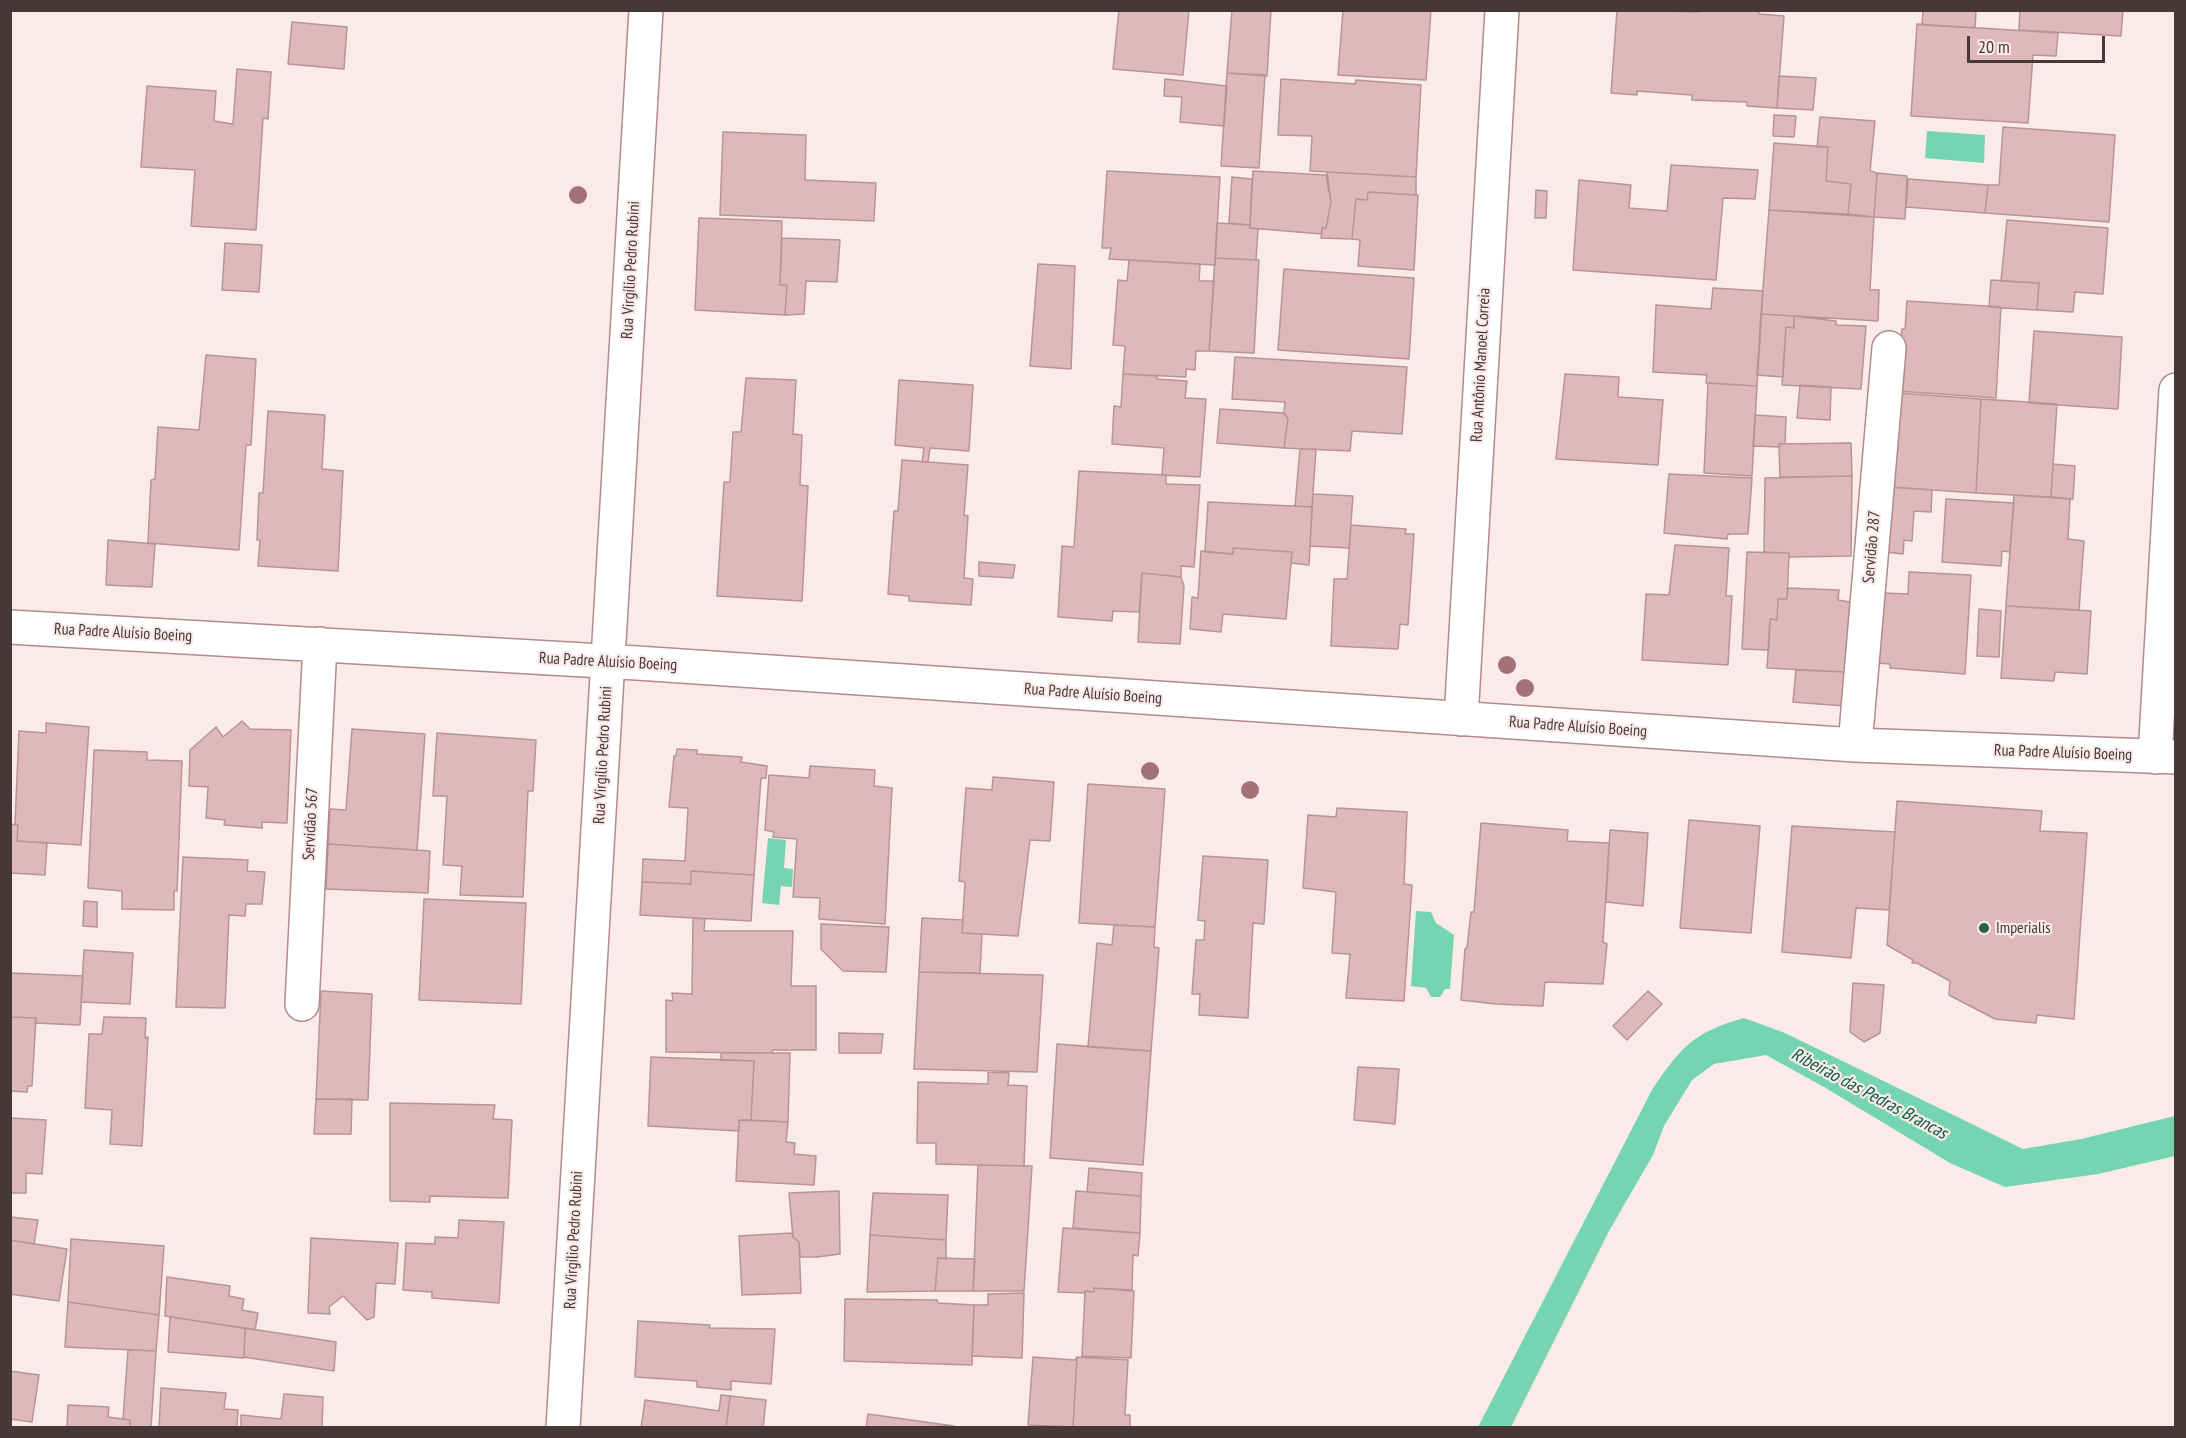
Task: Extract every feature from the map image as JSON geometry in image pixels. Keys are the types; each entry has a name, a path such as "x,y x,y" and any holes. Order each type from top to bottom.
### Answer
{"street":[{"name":"Rua Virgílio Pedro Rubini","path":"563,1428 646,10"},
{"name":"Rua Antônio Manoel Correia","path":"1461,719 1502,10"},
{"name":"Servidão 287","path":"1855,745 1889,348"},
{"path":"2165,757 2175,390"},
{"name":"Rua Padre Aluísio Boeing","path":"10,627 608,662 1855,745 2165,757"},
{"name":"Servidão 567","path":"302,1004 320,644"}],"water":[{"path":"1927,131 1985,135 1984,163 1925,158"},
{"path":"768,838 786,840 784,868 793,869 792,887 781,886 779,905 762,903"},
{"path":"1416,911 1431,912 1436,923 1454,935 1450,989 1445,989 1440,997 1431,997 1426,988 1411,986"},
{"name":"Ribeirão das Pedras Brancas","path":"1744,1018 1785,1033 2023,1149 2081,1139 2175,1116 2175,1156 2098,1174 2005,1187 1950,1163 1766,1055 1714,1064 1692,1080 1664,1126 1653,1155 1609,1231 1511,1427 1478,1427 1653,1088 1681,1051 1701,1035"}],"building":[{"path":"1119,10 1189,10 1183,75 1113,69"},
{"path":"1232,10 1271,10 1267,76 1227,73"},
{"path":"1343,10 1431,10 1426,80 1338,75"},
{"path":"1617,10 1699,12 1699,10 1759,10 1759,14 1784,16 1777,108 1747,106 1747,102 1692,100 1692,95 1637,91 1637,95 1611,93"},
{"path":"1923,10 1976,10 1975,28 1922,25"},
{"path":"2020,10 2123,10 2121,36 2019,30"},
{"path":"292,22 347,27 344,69 288,64"},
{"path":"1917,24 2058,33 2056,56 2033,55 2028,123 1911,116"},
{"path":"237,69 271,72 268,119 263,118 256,230 191,226 195,170 141,167 147,86 216,91 214,121 233,124"},
{"path":"1227,73 1265,75 1259,168 1221,166"},
{"path":"1779,76 1816,78 1813,110 1777,108"},
{"path":"1165,79 1227,86 1224,126 1180,122 1182,97 1164,96"},
{"path":"1281,79 1355,84 1356,80 1421,85 1416,177 1310,171 1312,136 1278,135"},
{"path":"1774,115 1796,116 1794,137 1773,136"},
{"path":"1820,117 1875,121 1870,171 1877,173 1874,217 1848,214 1851,184 1826,181 1828,147 1817,147"},
{"path":"2003,127 2115,135 2109,222 1985,213 1988,185 1999,185"},
{"path":"723,132 806,135 805,180 876,183 874,221 720,215"},
{"path":"1774,143 1828,147 1826,181 1851,184 1848,214 1769,210"},
{"path":"1671,165 1758,170 1755,199 1723,198 1716,280 1573,270 1579,180 1631,185 1629,208 1667,211"},
{"path":"1107,171 1220,177 1215,265 1109,259 1111,248 1102,248"},
{"path":"1253,171 1326,175 1331,202 1326,228 1322,228 1322,234 1250,228"},
{"path":"1327,172 1416,177 1416,195 1368,192 1367,200 1356,199 1352,239 1321,238 1322,228 1326,228 1331,202"},
{"path":"1877,173 1907,176 1905,219 1874,217"},
{"path":"1232,177 1252,179 1250,225 1229,223"},
{"path":"1908,179 1988,185 1985,213 1906,207"},
{"path":"1536,190 1547,191 1546,218 1535,218"},
{"path":"1368,192 1418,195 1414,270 1358,266 1360,240 1352,239 1356,199 1367,200"},
{"path":"1769,210 1874,217 1870,290 1879,290 1878,321 1761,314"},
{"path":"699,218 782,221 780,285 787,285 785,315 695,310"},
{"path":"2007,220 2108,228 2103,294 2075,292 2073,312 2037,310 2039,283 2001,281"},
{"path":"1217,223 1250,225 1250,228 1258,229 1256,260 1215,258"},
{"path":"782,238 840,240 837,282 806,281 804,314 785,315 787,285 780,285"},
{"path":"225,243 262,245 259,292 222,290"},
{"path":"1215,258 1259,260 1254,353 1209,351"},
{"path":"1129,260 1200,264 1199,281 1214,281 1209,351 1196,351 1195,370 1186,369 1186,377 1123,374 1125,346 1113,345 1118,280 1127,281"},
{"path":"1038,264 1075,266 1071,369 1030,366"},
{"path":"1284,269 1414,278 1409,359 1278,350"},
{"path":"1991,280 2039,283 2037,310 1989,307"},
{"path":"1713,288 1763,291 1757,386 1706,383 1707,375 1653,372 1656,305 1711,309"},
{"path":"1907,301 2001,307 1996,398 1897,391 1902,329 1905,329"},
{"path":"1761,314 1794,316 1794,328 1786,327 1783,377 1757,375"},
{"path":"1794,316 1836,321 1836,325 1866,326 1861,389 1782,385 1786,327 1794,328"},
{"path":"2034,331 2122,337 2118,409 2029,403"},
{"path":"206,355 256,359 251,445 246,445 239,550 148,543 151,480 155,479 158,427 199,430"},
{"path":"1235,357 1407,367 1402,434 1352,431 1350,451 1284,448 1288,419 1284,413 1285,402 1232,399"},
{"path":"1123,374 1187,381 1185,398 1206,399 1200,477 1162,475 1164,448 1112,444 1114,406 1121,407"},
{"path":"1565,374 1619,377 1618,397 1663,400 1658,465 1556,459"},
{"path":"746,378 796,380 793,434 802,435 800,485 808,486 802,601 717,596 724,482 730,482 733,432 741,432"},
{"path":"899,380 973,385 969,451 930,448 928,462 922,462 924,448 895,445"},
{"path":"1708,383 1757,386 1752,476 1704,473"},
{"path":"1800,385 1831,387 1830,420 1797,418"},
{"path":"1898,393 1981,399 1976,493 1891,487"},
{"path":"1981,399 2057,404 2051,497 1976,493"},
{"path":"1220,409 1284,413 1288,419 1284,448 1217,443"},
{"path":"268,411 325,415 322,469 343,471 338,571 258,566 259,493 263,493"},
{"path":"1755,415 1786,417 1785,444 1779,444 1780,447 1753,446"},
{"path":"1851,443 1852,476 1780,477 1779,444"},
{"path":"1300,449 1316,449 1312,507 1295,506"},
{"path":"902,460 968,465 964,515 968,516 964,578 973,579 971,605 909,601 909,596 888,594 894,511 898,511"},
{"path":"2053,464 2075,466 2073,499 2051,497"},
{"path":"1079,471 1166,475 1166,484 1200,485 1194,567 1181,566 1181,577 1142,573 1139,612 1113,611 1112,621 1058,617 1062,546 1074,547"},
{"path":"1669,474 1752,478 1748,534 1728,534 1727,539 1664,533"},
{"path":"1852,476 1851,556 1789,557 1789,553 1764,552 1765,478"},
{"path":"1888,487 1932,490 1931,512 1914,511 1912,541 1904,540 1903,554 1886,552"},
{"path":"1313,494 1353,496 1349,548 1310,546"},
{"path":"2014,495 2070,499 2068,539 2084,541 2079,610 2006,606"},
{"path":"1946,499 2014,503 2010,552 2002,551 2001,566 1942,562"},
{"path":"1208,502 1312,507 1309,565 1291,563 1292,552 1233,548 1233,554 1205,552"},
{"path":"1351,525 1406,529 1405,534 1414,534 1408,625 1400,624 1398,649 1331,646 1334,579 1347,579"},
{"path":"108,540 155,544 152,587 106,585"},
{"path":"1675,545 1729,548 1726,596 1732,596 1728,665 1642,660 1646,594 1669,595"},
{"path":"1233,548 1292,552 1286,619 1223,614 1221,632 1190,629 1192,597 1198,598 1201,551 1233,554"},
{"path":"1747,552 1789,553 1787,599 1778,599 1777,620 1770,619 1769,650 1742,649"},
{"path":"979,562 1015,565 1013,578 979,576"},
{"path":"1909,572 1971,575 1965,674 1890,668 1890,664 1878,663 1883,593 1908,594"},
{"path":"1142,573 1181,577 1184,586 1180,644 1138,642"},
{"path":"1788,588 1839,590 1838,600 1850,602 1846,672 1767,668 1770,619 1777,620 1778,599 1787,599"},
{"path":"2006,606 2091,611 2087,674 2055,672 2054,681 2001,678"},
{"path":"1979,609 2001,611 1999,657 1977,656"},
{"path":"1796,670 1846,672 1844,706 1793,702"},
{"path":"242,721 250,729 291,730 287,823 262,822 262,828 224,825 225,820 206,818 208,787 189,786 190,750 216,727 223,737"},
{"path":"46,723 89,727 81,845 17,841 18,825 15,824 19,731 46,733"},
{"path":"352,729 425,734 417,850 328,844 330,809 346,810"},
{"path":"437,733 536,740 533,791 528,791 523,897 460,895 462,866 443,865 447,796 433,796"},
{"path":"677,749 697,750 697,754 742,757 741,762 767,766 766,778 761,778 754,875 691,871 691,884 642,882 643,859 685,861 688,808 669,807 674,756 676,756"},
{"path":"94,750 147,752 147,760 182,761 177,891 174,891 174,910 122,909 122,891 88,888"},
{"path":"810,766 875,770 874,786 892,788 885,924 819,919 820,898 793,897 797,839 773,837 774,832 765,830 769,775 809,778"},
{"path":"993,777 1054,782 1050,841 1030,840 1018,936 962,933 965,882 959,881 966,788 992,790"},
{"path":"1088,784 1165,789 1155,927 1079,923"},
{"name":"Imperialis","path":"1897,801 2042,811 2040,831 2087,833 2074,1019 2037,1015 2036,1023 1995,1019 1949,995 1950,981 1917,963 1912,963 1913,960 1887,945"},
{"path":"1337,808 1407,812 1404,884 1412,885 1404,1001 1346,998 1350,954 1332,953 1336,892 1303,888 1308,815 1336,817"},
{"path":"1689,820 1760,826 1751,933 1680,928"},
{"path":"1481,823 1568,830 1567,841 1609,843 1603,942 1607,944 1603,984 1545,982 1543,1006 1461,1000 1465,949 1467,948 1471,912 1474,912"},
{"path":"10,824 18,825 17,841 47,843 45,875 10,873"},
{"path":"1792,826 1895,832 1889,910 1856,908 1851,958 1782,952"},
{"path":"1610,830 1648,833 1643,906 1606,902"},
{"path":"328,844 430,851 428,893 326,889"},
{"path":"1203,856 1268,860 1264,924 1253,923 1248,1018 1199,1015 1200,994 1192,994 1196,940 1204,940 1205,921 1198,920"},
{"path":"183,857 248,860 247,871 265,872 262,904 246,904 245,916 229,915 225,1008 176,1007"},
{"path":"691,871 754,875 751,921 640,915 642,882 691,884"},
{"path":"424,899 526,903 521,1004 419,1000"},
{"path":"84,901 97,902 97,927 83,926"},
{"path":"693,918 705,919 704,931 793,931 791,986 816,986 816,1050 773,1050 772,1053 666,1052 666,1000 673,1001 672,993 692,994"},
{"path":"922,918 963,920 962,933 982,934 980,973 919,972"},
{"path":"821,924 889,927 886,972 843,971 821,949"},
{"path":"1114,925 1155,927 1154,947 1159,948 1151,1051 1088,1047 1097,943 1112,945"},
{"path":"84,950 133,953 130,1004 81,1002"},
{"path":"919,972 1043,975 1037,1072 914,1069"},
{"path":"10,973 83,976 80,1025 35,1023 36,1018 10,1017"},
{"path":"1853,983 1884,985 1880,1033 1864,1042 1850,1032"},
{"path":"321,991 372,994 368,1100 316,1099"},
{"path":"1648,991 1662,1004 1627,1040 1613,1026"},
{"path":"10,1017 36,1018 32,1086 28,1086 27,1092 10,1091"},
{"path":"104,1017 146,1018 145,1038 148,1037 142,1146 110,1144 112,1110 85,1108 89,1034 102,1034"},
{"path":"839,1033 883,1034 881,1053 839,1053"},
{"path":"1057,1044 1151,1051 1143,1165 1050,1158"},
{"path":"721,1053 790,1053 788,1122 751,1120 754,1061 721,1060"},
{"path":"651,1057 754,1061 751,1120 739,1120 739,1131 648,1126"},
{"path":"1358,1067 1399,1069 1395,1124 1354,1120"},
{"path":"988,1072 1009,1073 1008,1085 1027,1086 1024,1166 936,1164 936,1143 917,1143 918,1082 988,1084"},
{"path":"316,1099 352,1099 351,1134 314,1134"},
{"path":"390,1103 495,1105 493,1119 512,1120 508,1198 430,1196 430,1202 390,1201"},
{"path":"10,1118 46,1120 42,1174 26,1173 26,1193 10,1193"},
{"path":"739,1120 788,1122 786,1142 795,1143 794,1154 816,1156 814,1185 736,1181"},
{"path":"978,1165 1032,1166 1024,1291 973,1291"},
{"path":"1089,1168 1142,1173 1141,1196 1087,1192"},
{"path":"839,1191 840,1254 800,1257 799,1242 793,1237 789,1193"},
{"path":"1076,1191 1141,1196 1140,1233 1073,1228"},
{"path":"873,1193 948,1195 946,1240 870,1235"},
{"path":"10,1217 38,1220 34,1244 10,1240"},
{"path":"459,1220 504,1222 499,1303 432,1298 432,1292 403,1290 406,1243 435,1244 435,1237 458,1238"},
{"path":"1063,1228 1140,1233 1138,1256 1133,1255 1132,1290 1094,1288 1094,1292 1085,1291 1085,1293 1058,1292"},
{"path":"792,1233 799,1242 801,1293 742,1295 739,1236"},
{"path":"870,1235 946,1240 946,1259 938,1258 935,1291 867,1292"},
{"path":"311,1238 398,1243 395,1284 376,1283 374,1317 367,1320 343,1296 329,1307 330,1314 308,1313"},
{"path":"71,1239 164,1246 159,1315 68,1302"},
{"path":"10,1240 67,1249 59,1301 10,1294"},
{"path":"938,1258 975,1259 973,1291 935,1291"},
{"path":"167,1277 230,1286 229,1296 244,1299 242,1310 258,1313 255,1330 165,1316"},
{"path":"1094,1288 1134,1291 1131,1358 1082,1356 1085,1291 1094,1292"},
{"path":"1024,1293 1022,1358 972,1356 974,1305 988,1305 988,1294"},
{"path":"845,1299 937,1300 938,1303 974,1305 972,1365 844,1361"},
{"path":"68,1302 159,1315 156,1351 65,1347"},
{"path":"170,1317 245,1328 244,1358 168,1352"},
{"path":"638,1321 710,1325 709,1328 775,1329 771,1384 731,1381 731,1390 697,1387 697,1381 635,1377"},
{"path":"245,1328 336,1342 334,1371 244,1357"},
{"path":"128,1350 156,1351 151,1428 130,1428 130,1420 123,1419"},
{"path":"1033,1357 1075,1360 1077,1357 1073,1427 1028,1425"},
{"path":"1077,1357 1128,1360 1125,1415 1130,1415 1130,1428 1073,1427"},
{"path":"10,1371 39,1375 32,1422 10,1419"},
{"path":"161,1388 226,1393 224,1409 238,1410 237,1428 159,1428"},
{"path":"284,1394 323,1397 322,1428 241,1428 241,1415 281,1419"},
{"path":"721,1395 730,1396 726,1428 641,1428 645,1400 719,1411"},
{"path":"730,1396 766,1400 763,1428 726,1428"},
{"path":"68,1405 109,1407 108,1417 130,1420 130,1428 67,1428"},
{"path":"868,1414 954,1426 866,1428"}],"place":[{"name":"Imperialis","path":"1984,928"}]}
